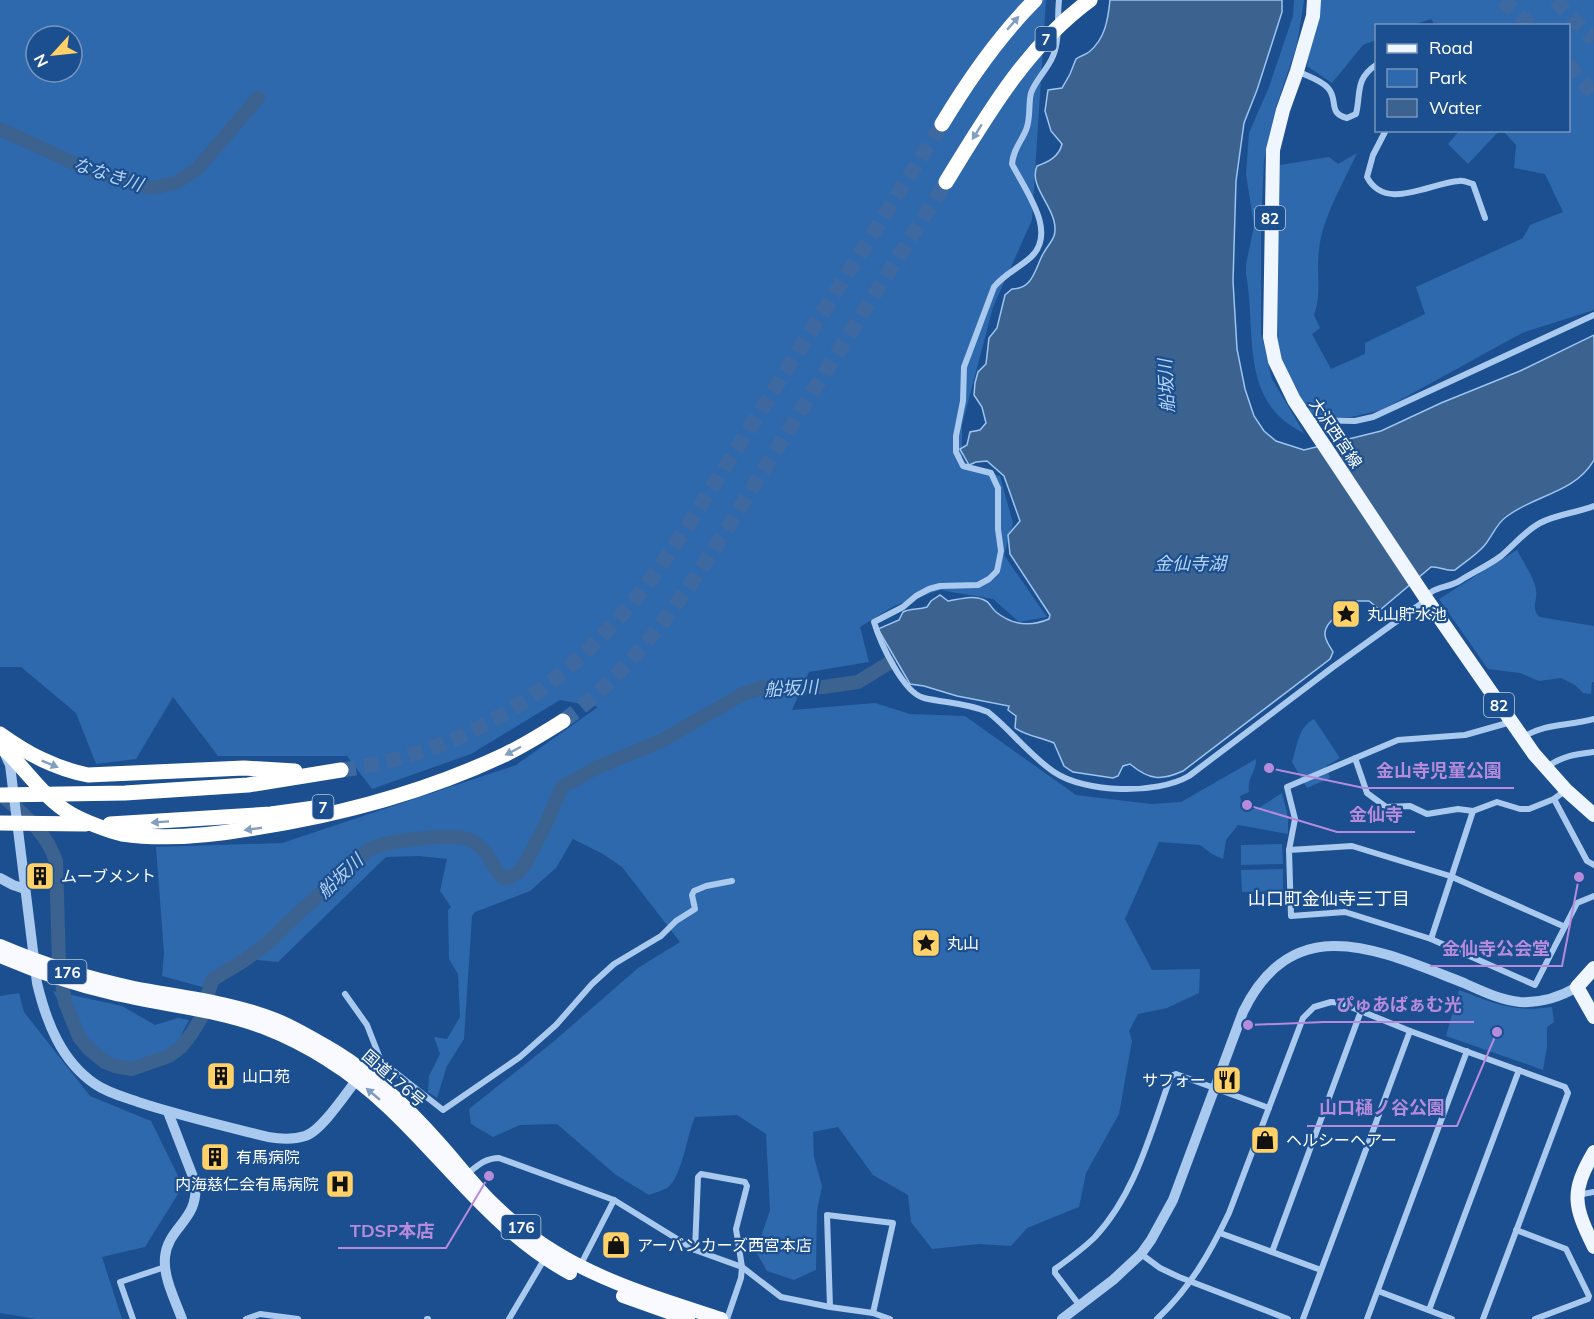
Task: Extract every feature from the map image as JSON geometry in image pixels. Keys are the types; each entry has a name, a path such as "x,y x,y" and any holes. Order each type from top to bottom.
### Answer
{"highway":[{"name":"7","path":"942,124 970,78 993,47 1035,0"},
{"name":"7","path":"946,182 1008,84 1042,42 1090,0"},
{"name":"7","path":"0,823 123,829 318,808 451,777 505,755 563,721"},
{"name":"7","path":"0,734 40,760 88,775 244,768 323,773"},
{"path":"0,744 56,803 72,815 123,829"},
{"name":"7","path":"0,795 125,793 248,785 341,770"},
{"name":"国道176号","path":"0,946 25,962"},
{"name":"国道176号","path":"0,956 56,968 113,988 276,1020 335,1052 405,1122 487,1211 545,1258 567,1272 604,1289 688,1319"},
{"name":"国道176号","path":"360,1075 410,1112 494,1204 550,1250 580,1267 638,1292 721,1319"}],"main road":[{"name":"大沢西宮線","path":"1314,0 1313,16 1273,150 1269,283 1270,337 1275,361 1294,400 1421,592 1522,738 1566,789 1594,814"},
{"path":"1594,968 1577,987 1594,1017"},
{"path":"1594,1152 1583,1172 1577,1195 1579,1214 1594,1247"}],"street":[{"path":"1059,0 1053,58 1032,89 1026,131 1016,145 1012,164 1038,216 1042,232 1041,245 1030,257 1000,279 994,287 964,367 963,401 956,436 956,452 963,466 991,473 998,488 998,529 1001,551 998,567 989,579 978,585 939,586 929,589 903,607 874,622 876,632 902,680 910,690 923,698 975,706 988,712 1055,773 1088,785 1138,789 1175,784 1189,776 1422,603 1421,592 1456,583 1501,556 1524,534 1555,516 1594,506"},
{"path":"1297,71 1329,89 1333,97 1333,108 1340,117 1347,118 1356,114 1362,78 1375,66"},
{"path":"1385,132 1373,155 1367,177 1372,187 1380,192 1401,194 1461,180 1473,184 1485,218"},
{"path":"1311,425 1373,417 1594,315"},
{"path":"1522,738 1533,731 1558,724 1581,723 1594,719"},
{"path":"1511,722 1465,735 1398,740 1287,787 1294,819 1289,850 1291,916 1345,912 1431,939 1534,984 1577,903 1594,896"},
{"path":"0,744 10,765 37,983 42,1007 67,1057 96,1084 112,1093 168,1112 268,1137 293,1139 307,1136 317,1129 373,1061 381,1061"},
{"path":"1546,767 1558,759 1594,752"},
{"path":"0,756 11,780"},
{"path":"1355,758 1367,794 1386,807 1410,806 1427,814 1458,809 1473,811 1497,802 1520,809 1529,808 1554,799 1566,789"},
{"path":"1554,799 1587,861 1594,865"},
{"path":"1431,939 1473,811"},
{"path":"1289,850 1352,846 1450,876 1563,926"},
{"path":"0,878 25,889"},
{"path":"345,994 367,1025 381,1061 443,1110 520,1057 556,1025 592,984 614,964 661,936 676,921 695,909 692,895 694,891 732,881"},
{"path":"1062,1319 1113,1280 1141,1254 1173,1200 1251,995 1262,980 1286,960 1302,952 1323,946 1348,945 1363,947 1497,997 1520,1002 1555,997 1577,987"},
{"path":"1157,1319 1191,1282 1220,1233 1303,1018 1314,1007 1331,1002 1361,1011 1564,1087 1568,1093 1482,1319"},
{"path":"1272,1252 1361,1011"},
{"path":"1303,1319 1410,1031"},
{"path":"1367,1319 1467,1051"},
{"path":"1428,1310 1519,1070"},
{"path":"1080,1306 1055,1273 1055,1269 1094,1239 1118,1209 1138,1167 1171,1076 1176,1074 1269,1108"},
{"path":"168,1112 196,1189 192,1208 169,1240 166,1249 165,1267 182,1319"},
{"path":"466,1175 483,1162 491,1158 499,1158 614,1200 695,1250 742,1267 781,1297 873,1313 891,1319"},
{"path":"695,1250 698,1177 702,1174 745,1182 747,1186 736,1229 742,1267 741,1278 727,1319"},
{"path":"1577,1195 1594,1192"},
{"path":"580,1267 614,1200"},
{"path":"830,1307 827,1215 893,1223 873,1313"},
{"path":"1516,1230 1566,1249 1589,1296 1588,1299 1535,1319"},
{"path":"1220,1233 1321,1270"},
{"path":"1141,1254 1160,1268 1191,1282 1288,1319"},
{"path":"512,1318 545,1258"},
{"path":"133,1319 120,1282 165,1267"},
{"path":"1378,1291 1452,1319"},
{"path":"246,1319 260,1314 298,1319"}],"green space":[{"path":"0,0 1046,0 1032,220 993,307 962,425 962,466 1000,476 1013,523 1004,555 1047,617 1019,622 993,599 940,590 894,606 860,627 869,662 809,672 792,710 875,703 910,714 965,716 1076,795 1151,804 1181,802 1256,759 1249,782 1249,792 1240,796 1243,809 1257,809 1282,793 1288,817 1288,834 1238,825 1226,840 1223,859 1200,845 1159,842 1125,919 1152,970 1200,969 1199,993 1167,1008 1138,1014 1129,1031 1132,1041 1119,1114 1086,1173 1079,1207 1027,1228 1011,1246 979,1244 932,1249 911,1222 908,1195 873,1175 838,1127 813,1132 814,1157 822,1186 817,1211 816,1270 794,1280 767,1271 756,1252 770,1210 766,1134 737,1115 695,1117 677,1175 667,1188 649,1195 616,1175 557,1124 520,1125 493,1137 471,1124 469,1109 553,1042 638,968 680,942 622,867 603,854 573,839 556,868 530,891 475,912 472,916 464,1039 447,1066 437,1098 428,1092 429,1076 440,1054 434,1037 447,1039 460,1017 458,974 449,959 448,910 451,907 440,891 447,859 419,856 386,857 278,962 237,958 202,987 162,976 164,953 156,847 282,843 516,765 598,707 560,700 471,754 372,789 347,756 218,756 173,697 136,759 96,764 76,713 21,667 0,667"},
{"path":"1294,0 1304,0 1297,45 1276,107 1264,160 1261,224 1261,333 1272,379 1304,433 1283,420 1269,403 1260,385 1254,364 1246,274 1254,226 1246,174 1249,133 1269,87 1293,16"},
{"path":"1316,0 1594,0 1594,310 1522,333 1382,410 1351,417 1314,417 1297,395 1282,359 1275,330 1275,271 1279,231 1276,197 1280,165 1329,157 1338,164 1357,153 1324,225 1318,258 1318,299 1314,315 1320,328 1312,334 1331,369 1365,354 1365,343 1425,314 1416,287 1523,238 1530,225 1563,212 1545,174 1514,168 1516,145 1504,132 1570,132 1570,24 1434,24 1431,19 1416,24 1375,24 1375,40 1363,45 1332,83 1307,66"},
{"path":"1458,132 1498,132 1468,164 1448,144"},
{"path":"1517,550 1535,585 1535,611 1540,617 1594,626 1594,682 1592,682 1591,694 1583,693 1575,685 1561,678 1539,681 1520,673 1488,669 1439,599"},
{"path":"1314,719 1340,758 1326,766 1330,778 1307,788 1292,762 1301,732"},
{"path":"1282,844 1283,864 1241,865 1241,845"},
{"path":"1283,869 1283,891 1242,892 1241,870"},
{"path":"1459,990 1504,1006 1526,1009 1552,1007 1554,1022 1547,1027 1547,1047 1543,1070 1446,1036"},
{"path":"53,991 122,1006 155,1025 178,1018 189,1020 175,1047 142,1064 111,1061 78,1038"},
{"path":"19,993 24,1012 90,1096 151,1121 183,1186 145,1247 102,1257 122,1319 36,1319 0,1313 0,996"}],"water":[{"name":"金仙寺湖","path":"1110,0 1282,0 1282,12 1244,123 1236,181 1233,281 1237,349 1245,389 1254,416 1264,431 1276,441 1304,450 1381,431 1441,403 1520,371 1594,335 1594,460 1586,471 1565,487 1529,503 1506,517 1499,523 1481,549 1455,570 1431,567 1380,610 1369,601 1357,601 1356,605 1331,621 1326,629 1326,639 1333,652 1330,659 1183,771 1162,777 1149,776 1130,764 1123,766 1118,776 1113,778 1073,772 1064,766 1054,743 1015,728 1016,716 1008,710 1009,706 910,684 878,629 899,620 903,612 927,607 940,595 948,601 967,598 982,599 1002,616 1015,622 1028,624 1049,619 1050,615 1010,554 1008,535 1020,521 1004,476 987,461 969,465 960,449 967,445 970,432 980,430 986,423 982,407 974,395 975,383 978,372 986,364 989,338 997,328 1005,295 1012,289 1025,286 1029,282 1054,235 1052,214 1038,187 1035,173 1037,166 1056,156 1062,144 1051,131 1045,111 1048,90 1062,88 1076,59 1089,52 1099,41 1107,22"}],"waterway":[{"name":"ななき川","path":"0,129 89,170 150,188 176,183 197,169 258,98"},
{"name":"船坂川","path":"7,800 42,835 56,861 59,964 65,1002 79,1037 105,1062 132,1069 169,1056 181,1047 201,1018 212,980 269,942 368,850 388,843 410,840 464,838 473,841 484,851 498,872 506,879 519,872 525,864 562,787 598,767 659,742 743,694 764,687 823,687 858,682 889,663"}],"tunnel":[{"path":"1502,0 1530,24"},
{"path":"1555,0 1594,40"},
{"path":"1570,66 1594,95"},
{"path":"341,770 385,762 427,750 467,733 541,690 606,632 645,587 678,541 942,124"},
{"path":"563,721 627,665 680,599 946,182"}],"place":[{"name":"丸山貯水池","path":"1346,614"},
{"name":"金山寺児童公園","path":"1269,768"},
{"name":"金仙寺","path":"1247,805"},
{"name":"ムーブメント","path":"40,876"},
{"name":"金仙寺公会堂","path":"1579,877"},
{"name":"丸山","path":"926,943"},
{"name":"ぴゅあぱぁむ光","path":"1248,1025"},
{"name":"山口樋ノ谷公園","path":"1497,1032"},
{"name":"山口苑","path":"221,1076"},
{"name":"サフォー","path":"1227,1080"},
{"name":"ヘルシーヘアー","path":"1265,1140"},
{"name":"有馬病院","path":"215,1157"},
{"name":"TDSP本店","path":"489,1176"},
{"name":"内海慈仁会有馬病院","path":"340,1184"},
{"name":"アーバンカーズ西宮本店","path":"616,1245"}],"district":[{"name":"山口町金仙寺三丁目","path":"1329,898"}]}
